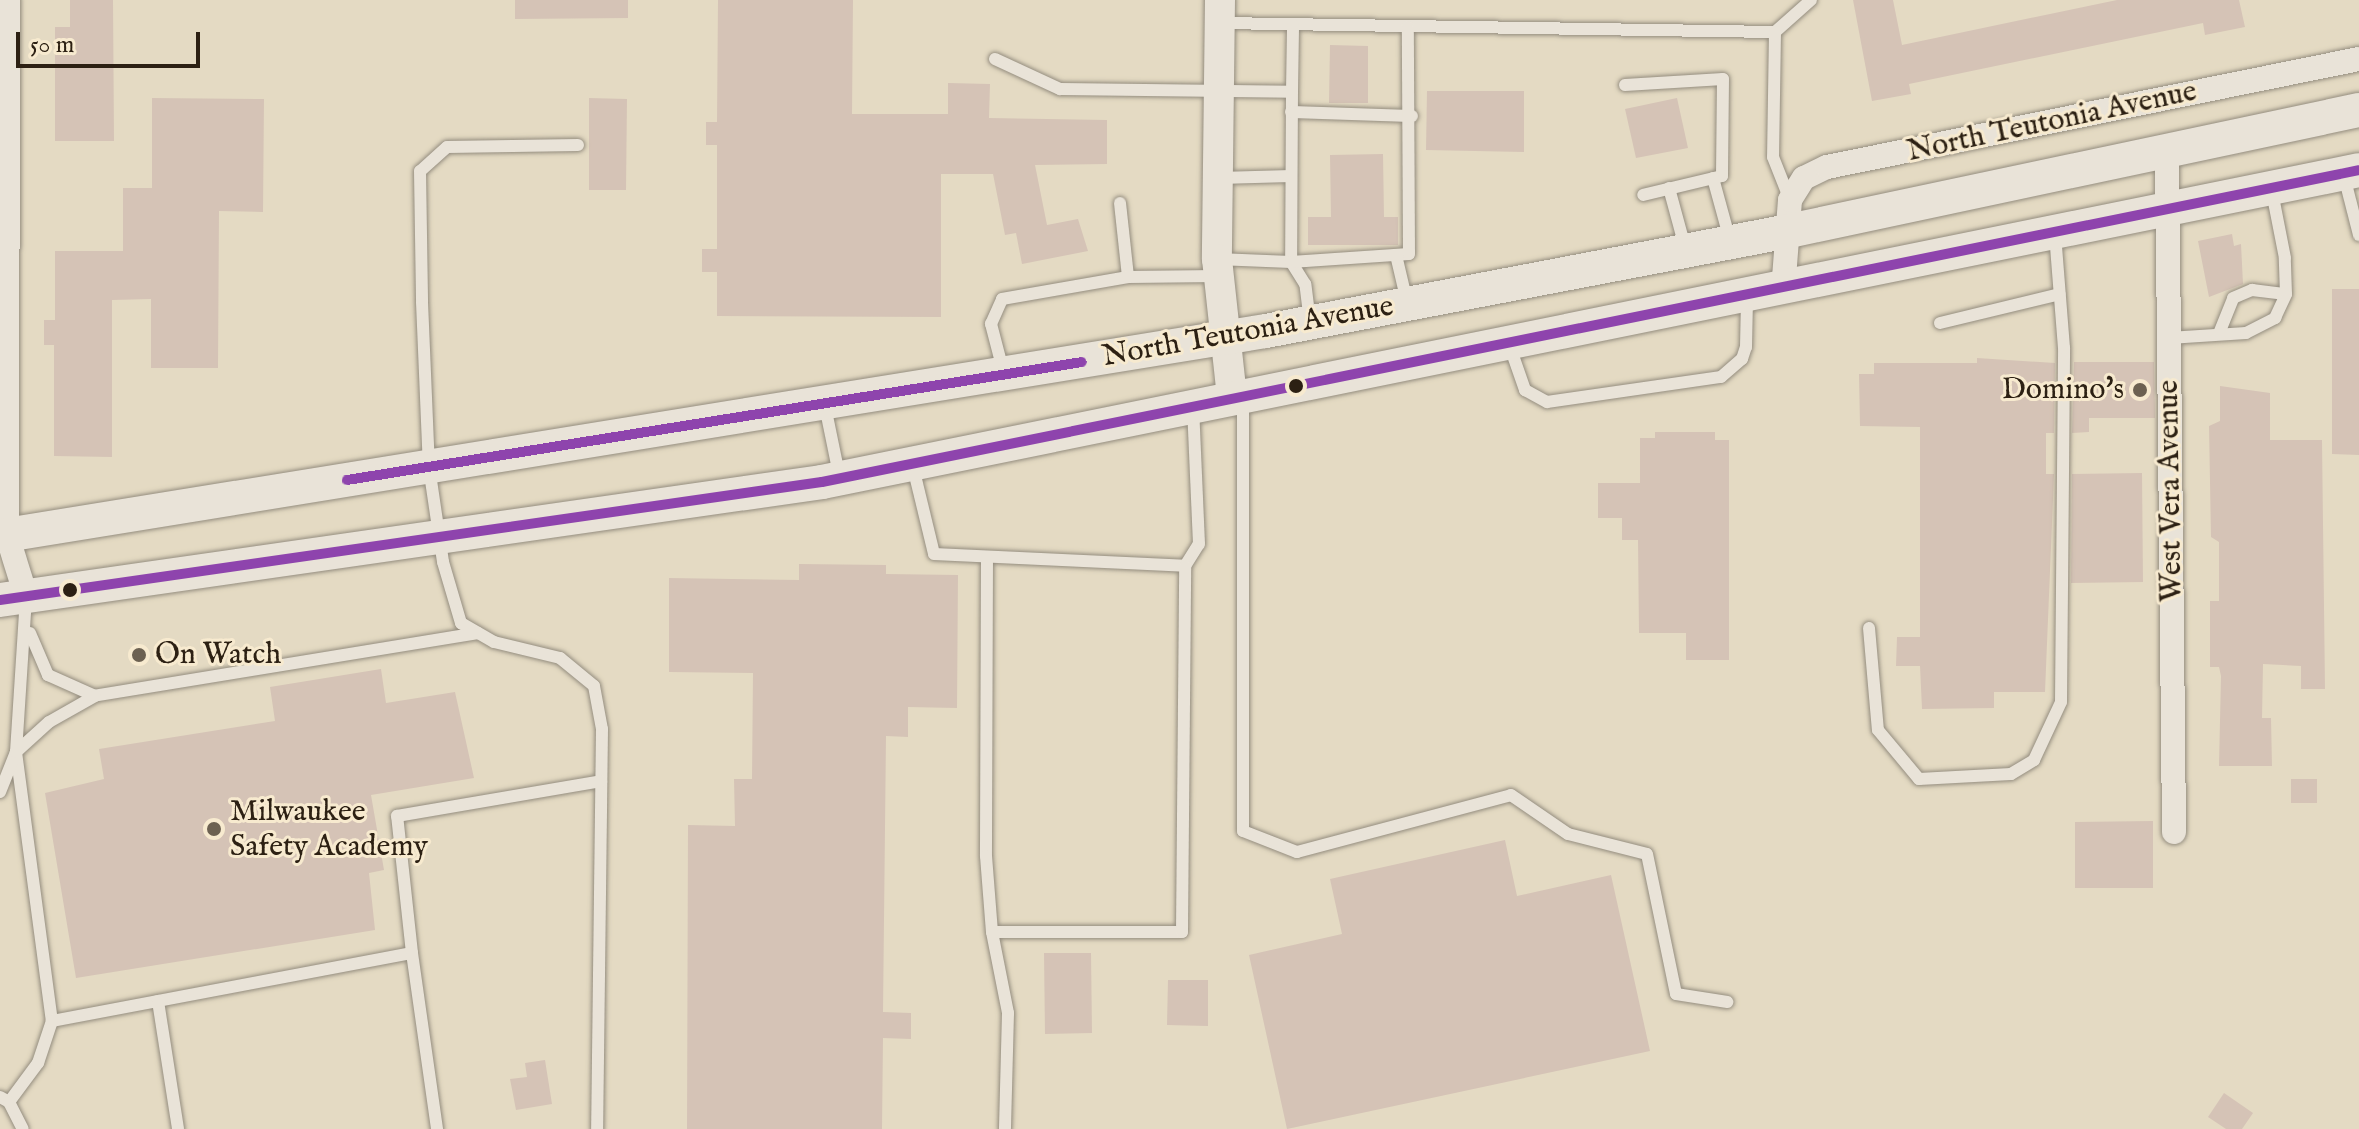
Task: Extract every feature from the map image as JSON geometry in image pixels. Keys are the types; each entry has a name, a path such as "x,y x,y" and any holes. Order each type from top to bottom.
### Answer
{"main road":[{"name":"North Teutonia Avenue","path":"4,536 1223,338 1730,242 1787,216 2167,150 2359,110"},
{"name":"North Teutonia Avenue","path":"18,608 440,537 839,479 1238,397 1783,291 2351,172"}],"street":[{"path":"8,0 4,536 18,608"},
{"path":"1220,12 1217,267 1223,338 1238,397"},
{"name":"North Teutonia Avenue","path":"1787,216 1804,178 1827,167 2359,59"},
{"name":"West Vera Avenue","path":"2167,150 2174,832"},
{"path":"1783,291 1787,216"}],"lane":[{"path":"1220,12 1293,25 1775,32 1811,0"},
{"path":"1293,25 1291,262 1305,284 1310,322"},
{"path":"1004,374 991,324 1002,299 1128,277 1217,267 1409,254 1412,116 1408,27"},
{"path":"1775,32 1773,157 1787,216"},
{"path":"995,59 1060,89 1220,88 1292,92"},
{"path":"1625,85 1723,79 1722,176 1643,195"},
{"path":"1291,112 1412,116"},
{"path":"578,145 447,147 420,171 429,467 440,537 461,623 478,633 560,658 594,686 601,781 597,1129"},
{"path":"2351,172 2359,235"},
{"path":"1218,178 1291,176"},
{"path":"1713,178 1730,242"},
{"path":"1669,188 1686,251"},
{"path":"2169,338 2220,331 2246,333 2275,318 2286,294 2271,189"},
{"path":"1120,203 1128,277"},
{"path":"1869,628 1878,730 1919,779 2011,774 2034,760 2061,702 2060,294 2055,234"},
{"path":"1396,255 1408,304"},
{"path":"2220,331 2233,298 2252,290 2286,294"},
{"path":"1940,323 2060,294"},
{"path":"1509,344 1525,390 1547,402 1721,377 1742,359 1746,347 1747,298"},
{"path":"1238,397 1243,831 1297,852 1511,795 1568,834 1647,854 1676,994 1727,1002"},
{"path":"824,403 839,479"},
{"path":"992,932 1182,932 1185,566 1199,544 1193,406"},
{"path":"913,464 934,554 1185,566"},
{"path":"987,557 986,856 992,932 1008,1013 1005,1129"},
{"path":"18,608 48,675 95,696"},
{"path":"18,608 16,752 52,1021 38,1063 5,1100 23,1129"},
{"path":"0,792 16,752 49,722 95,696 478,633"},
{"path":"437,1129 412,953 397,816 601,781"},
{"path":"52,1021 412,953"},
{"path":"158,1001 178,1129"}],"building":[{"path":"70,0 113,0 114,141 55,141 55,27 70,27"},
{"path":"515,0 628,0 628,18 515,19"},
{"path":"718,0 853,0 852,114 948,114 948,83 990,84 989,118 1107,120 1107,164 1035,165 1047,225 1078,219 1088,251 1022,264 1016,233 1005,235 993,174 941,174 941,317 717,316 717,272 702,272 702,249 717,249 717,145 706,145 706,122 717,122"},
{"path":"1853,0 1893,0 1902,45 2117,0 2239,0 2245,27 2205,35 2203,23 1909,84 1911,94 1872,101"},
{"path":"1330,45 1368,46 1368,103 1329,103"},
{"path":"1427,91 1524,91 1524,152 1426,150"},
{"path":"152,98 264,99 263,212 219,211 218,368 151,368 151,299 112,300 112,457 54,456 54,345 44,345 44,320 55,320 55,251 123,251 123,188 152,188"},
{"path":"589,98 627,99 626,190 589,190"},
{"path":"1677,98 1688,148 1636,158 1625,109"},
{"path":"1383,154 1384,217 1398,217 1398,245 1308,245 1308,217 1331,217 1330,155"},
{"path":"2232,234 2234,246 2241,244 2243,284 2209,297 2198,241"},
{"path":"2332,289 2359,289 2359,455 2332,454"},
{"path":"1977,358 2055,363 2054,433 2046,433 2046,474 2054,474 2045,692 1994,692 1994,708 1922,709 1920,666 1896,666 1897,637 1920,637 1920,427 1860,426 1859,374 1874,374 1874,363 1977,363"},
{"path":"2074,362 2154,362 2155,418 2089,418 2089,432 2072,433"},
{"path":"2220,386 2270,393 2270,440 2322,440 2325,689 2301,689 2301,666 2263,664 2262,718 2271,718 2272,766 2219,766 2221,676 2219,667 2210,667 2210,601 2219,601 2219,542 2211,537 2209,426 2220,421"},
{"path":"1655,432 1715,432 1715,440 1729,440 1729,660 1686,660 1686,633 1639,633 1638,540 1622,540 1622,518 1598,518 1598,483 1640,483 1640,438 1655,438"},
{"path":"2142,473 2143,582 2071,583 2072,474"},
{"path":"799,564 886,565 886,574 958,575 957,708 908,707 908,737 886,736 883,1012 911,1013 911,1039 883,1038 882,1129 687,1129 688,825 735,826 734,779 752,779 753,673 669,672 669,578 799,580"},
{"name":"Milwaukee Safety Academy","path":"381,669 386,703 455,692 474,778 371,795 384,870 369,873 375,930 76,978 45,793 104,779 99,749 275,721 270,687"},
{"path":"2291,779 2317,779 2317,803 2291,803"},
{"path":"2153,821 2153,888 2075,888 2075,822"},
{"path":"1505,840 1517,896 1611,875 1650,1051 1287,1129 1249,955 1342,934 1330,879"},
{"path":"1044,953 1091,953 1092,1033 1045,1034"},
{"path":"1168,980 1208,980 1208,1026 1167,1025"},
{"path":"545,1060 552,1104 516,1110 510,1079 527,1077 525,1063"},
{"path":"2224,1093 2253,1113 2242,1129 2226,1129 2208,1117"}],"transit line":[{"path":"0,600 822,482 2359,170"},
{"path":"347,480 1082,362"}],"place":[{"name":"Domino's","path":"2140,390"},
{"name":"On Watch","path":"139,655"},
{"name":"Milwaukee Safety Academy","path":"214,829"}]}
